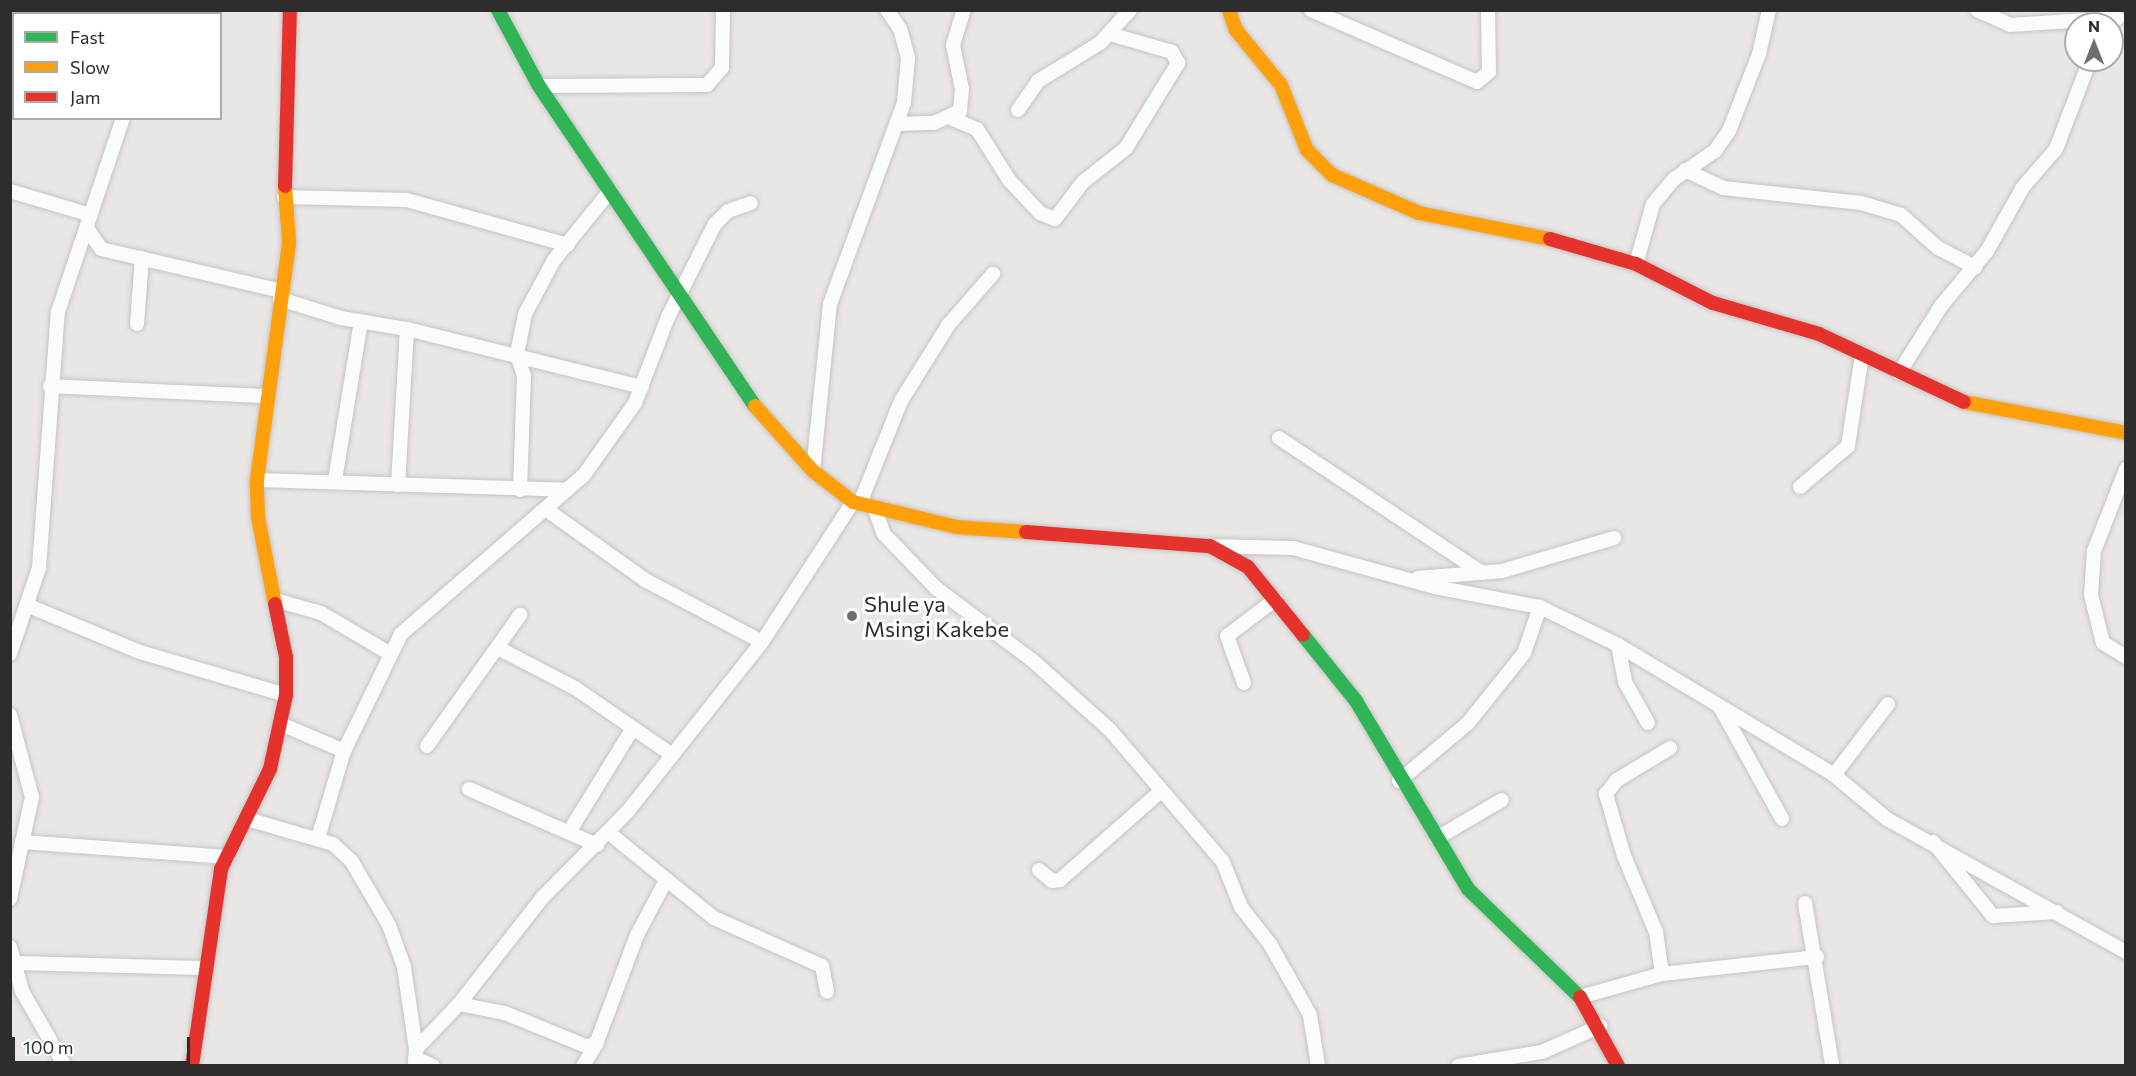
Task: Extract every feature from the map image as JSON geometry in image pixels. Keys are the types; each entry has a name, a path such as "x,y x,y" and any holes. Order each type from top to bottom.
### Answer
{"street":[{"path":"192,1065 204,968 227,858 270,769 286,695 286,657 258,518 257,480 280,295 290,243 284,197 290,10"},
{"path":"498,10 539,86 682,294 744,393 813,471 856,503 956,527 1210,546 1293,548 1403,579 1540,607 1617,645 1834,775 1878,813 1932,840 2126,952"},
{"path":"539,86 707,85 722,68 723,10"},
{"path":"813,471 830,304 898,124 908,58 887,10"},
{"path":"953,119 963,99 953,45 964,10"},
{"path":"1018,110 1038,81 1110,34 1131,10"},
{"path":"1229,10 1236,30 1281,85 1306,150 1332,175 1419,213 1555,240 1636,264 1713,303 1819,334 1963,402 2124,430"},
{"path":"1311,10 1477,82 1489,72 1488,10"},
{"path":"1636,264 1653,204 1684,170 1715,151 1729,131 1760,54 1769,10"},
{"path":"1977,10 2010,26 2064,21"},
{"path":"898,124 953,119 977,129 1009,180 1040,213 1055,219 1083,183 1126,148 1178,63 1172,52 1110,34"},
{"path":"1899,373 1941,306 1975,267 2023,187 2056,149 2085,72"},
{"path":"10,654 27,611 39,568 50,386 58,312 122,120"},
{"path":"1684,170 1723,188 1861,203 1901,215 1938,248 1975,267"},
{"path":"10,191 89,221 101,249 280,295 361,322 407,329 517,354 609,383 642,387"},
{"path":"520,490 524,376 517,354 534,294 610,191"},
{"path":"284,197 407,200 568,245"},
{"path":"318,838 344,751 389,653 401,634 547,510 592,464 642,387 715,224 728,211 751,203"},
{"path":"137,324 142,258"},
{"path":"415,1057 542,898 609,834 762,642 856,503 901,401 949,324 993,273"},
{"path":"335,480 361,322"},
{"path":"398,485 407,329"},
{"path":"1800,487 1848,446 1862,354"},
{"path":"50,386 266,396"},
{"path":"1279,438 1482,573"},
{"path":"2126,469 2094,551 2091,595 2103,643 2126,657"},
{"path":"257,480 335,480 398,485 567,490"},
{"path":"874,507 884,534 936,588 1072,694 1140,760 1161,791 1228,870 1240,907 1270,944 1310,1015 1318,1065"},
{"path":"547,510 645,580 762,642"},
{"path":"1403,579 1482,573 1532,564 1614,538"},
{"path":"1210,546 1248,567 1356,701 1399,781 1479,901 1580,997 1600,1026 1617,1065"},
{"path":"1244,683 1227,636 1276,599"},
{"path":"275,600 321,613 389,653"},
{"path":"1399,781 1468,723 1524,653 1540,607"},
{"path":"10,613 27,611 151,656 286,695"},
{"path":"427,746 500,649 520,615"},
{"path":"1617,645 1625,682 1648,723"},
{"path":"500,649 554,676 672,755"},
{"path":"1834,775 1888,704"},
{"path":"1720,707 1782,819"},
{"path":"10,899 32,796 11,721"},
{"path":"281,724 344,751"},
{"path":"569,832 633,728"},
{"path":"1662,974 1656,932 1624,856 1606,794 1617,780 1671,748"},
{"path":"469,789 597,845"},
{"path":"1039,870 1052,881 1060,880 1161,791"},
{"path":"1437,838 1502,800"},
{"path":"247,819 318,838 352,862 388,925 410,992 415,1057"},
{"path":"609,834 664,884 740,933 822,966 827,992"},
{"path":"1932,840 1965,889 1993,916 2057,912"},
{"path":"22,842 227,858"},
{"path":"583,1065 597,1044 637,935 664,884"},
{"path":"1805,903 1817,957 1832,1064"},
{"path":"10,947 22,991 65,1065"},
{"path":"1580,997 1662,974 1817,957"},
{"path":"15,963 204,968"},
{"path":"459,1004 505,1013 586,1046 597,1044"},
{"path":"1458,1065 1542,1052 1600,1026"},
{"path":"415,1057 433,1065"}],"traffic: fast":[{"path":"498,10 539,86 755,406"},
{"path":"1303,635 1356,701 1468,889 1580,997"}],"traffic: slow":[{"path":"1229,10 1236,30 1281,85 1307,150 1332,175 1419,213 1550,239"},
{"path":"275,604 258,517 257,480 289,243 285,186"},
{"path":"1964,402 2126,433"},
{"path":"755,406 813,471 853,502 956,527 1026,532"}],"traffic: jam":[{"path":"285,186 290,10"},
{"path":"1550,239 1636,264 1713,303 1819,334 1964,402"},
{"path":"1026,532 1210,546 1248,567 1303,635"},
{"path":"192,1066 221,869 270,769 286,695 286,657 275,604"},
{"path":"1580,997 1618,1066"}],"place":[{"name":"Shule ya Msingi Kakebe","path":"852,616"}]}
